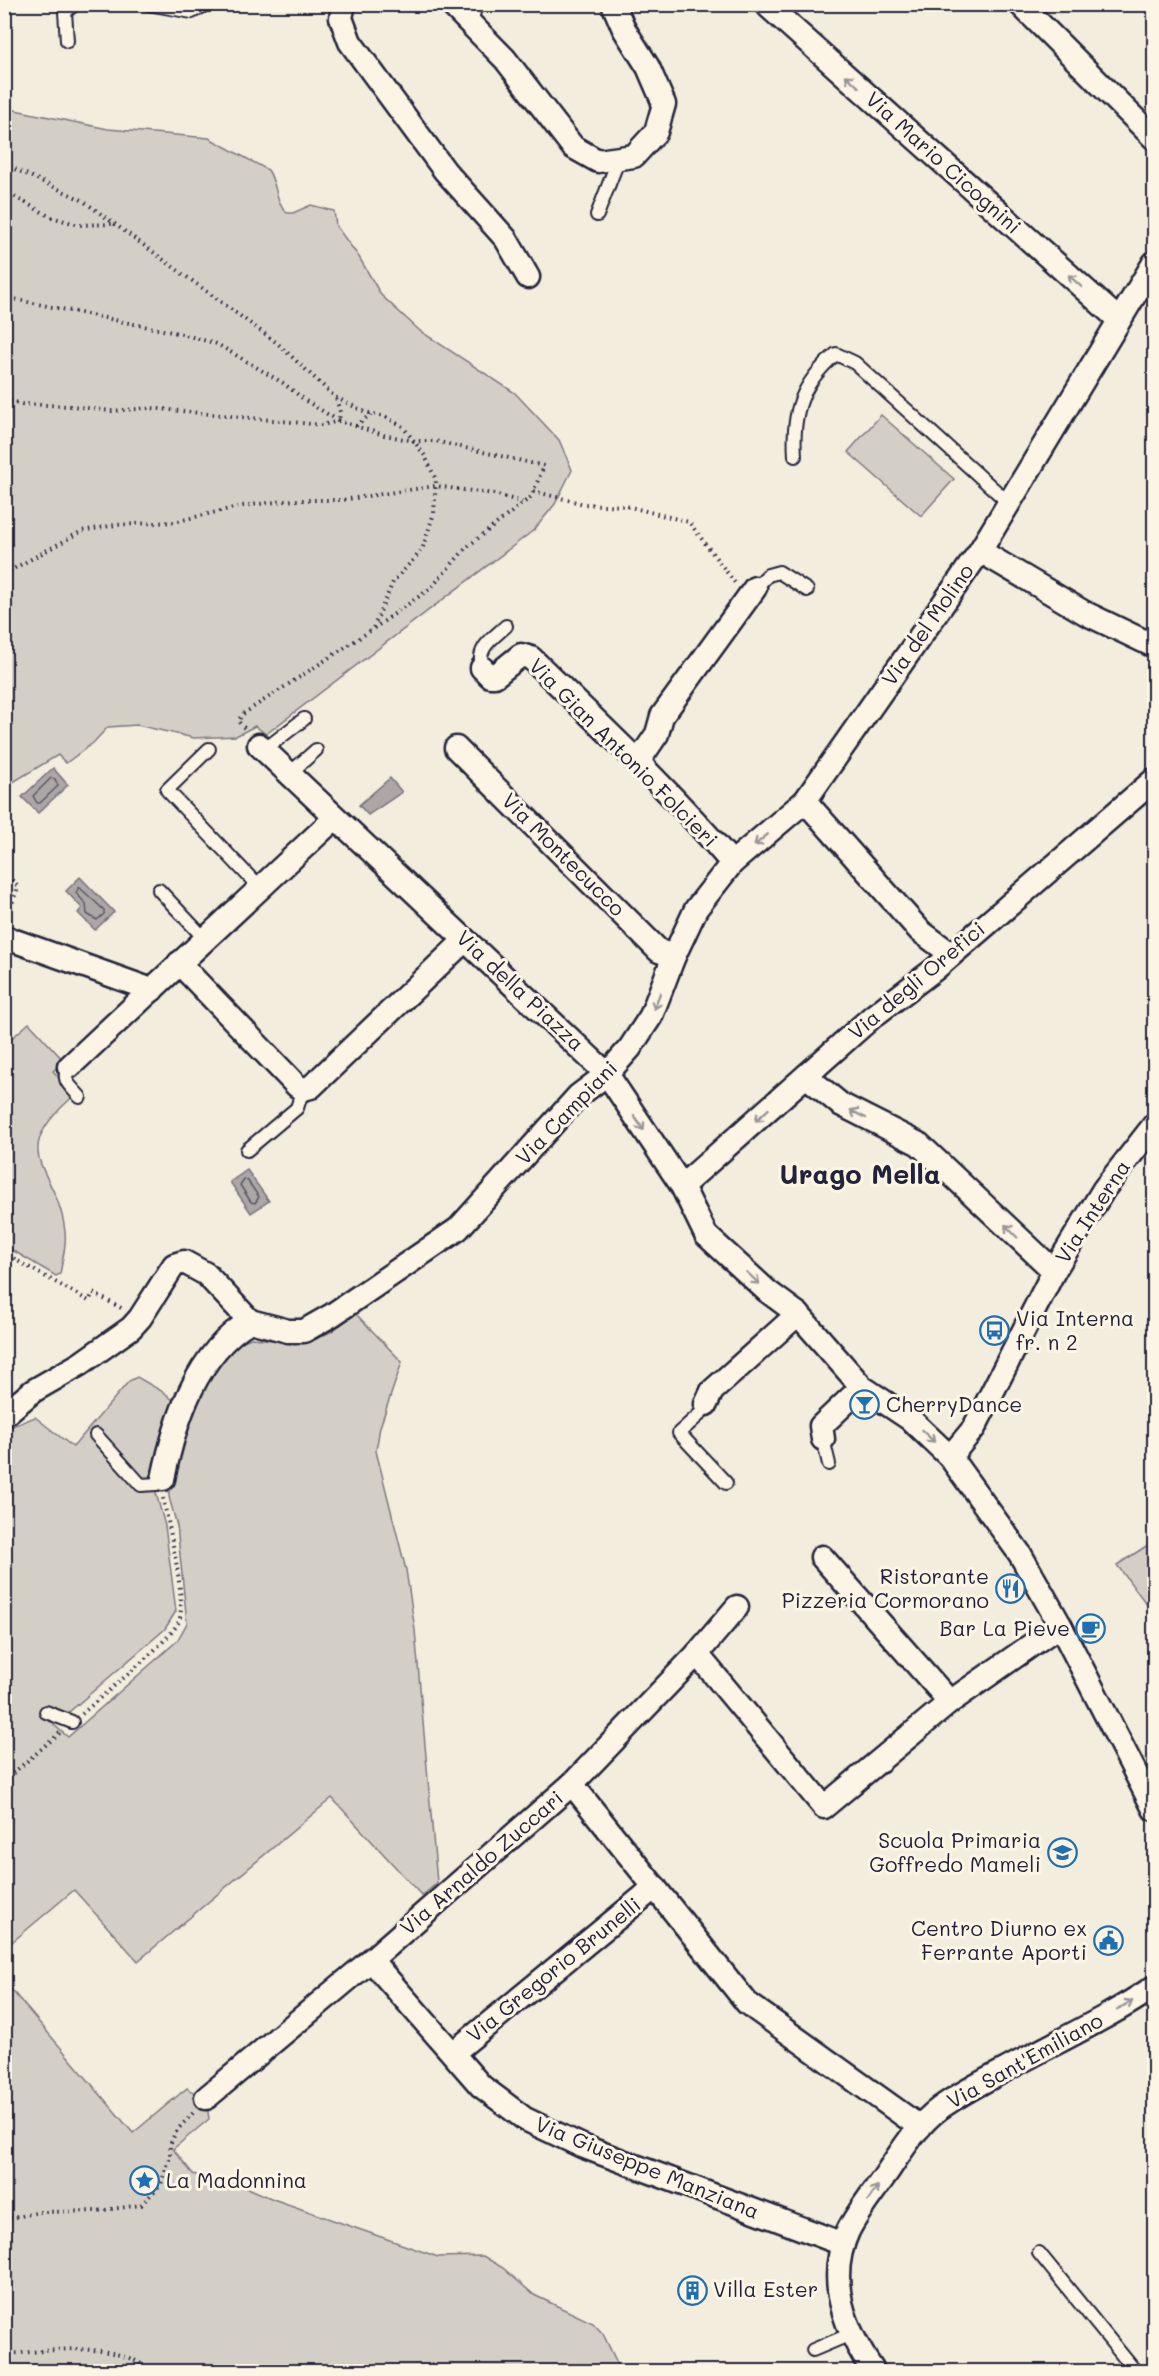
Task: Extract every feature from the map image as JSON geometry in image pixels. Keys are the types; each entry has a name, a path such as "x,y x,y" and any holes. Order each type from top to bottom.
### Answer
{"street":[{"path":"344,4 341,18 350,42 446,171 506,239 528,277"},
{"path":"451,4 473,14 573,147 598,161 634,156 656,132 664,104 648,67 624,29 612,4"},
{"name":"Via Mario Cicognini","path":"770,4 769,8 1119,320"},
{"path":"1020,4 1155,138"},
{"name":"Via del Molino","path":"805,801 980,552 1155,263"},
{"path":"980,552 1085,613 1155,646"},
{"path":"638,762 657,734 662,716 746,587"},
{"name":"Via Gian Antonio Folcieri","path":"482,668 490,676 495,675 521,655 531,658 638,762 732,863"},
{"name":"Via della Piazza","path":"262,748 607,1074 682,1186 706,1235 766,1291 798,1314 862,1387 910,1419 950,1456 1020,1554 1155,1809"},
{"name":"Via Montecucco","path":"456,748 660,951 674,956"},
{"name":"Via degli Orefici","path":"682,1186 872,1017 935,969 1155,780"},
{"path":"805,801 920,931 951,954"},
{"name":"Via Campiani","path":"250,1321 288,1331 304,1331 316,1326 458,1229 578,1096 607,1074 630,1048 651,1016 674,956 696,909 732,863 805,801"},
{"path":"69,1067 335,818"},
{"path":"7,932 152,990"},
{"path":"179,963 297,1086 303,1089 311,1087 465,940"},
{"name":"Via Interna","path":"806,1076 840,1104 919,1144 1054,1271"},
{"name":"Via Interna","path":"950,1456 974,1428 1054,1271 1104,1189 1155,1125"},
{"path":"4,1415 33,1391 102,1349 131,1328 174,1265 184,1262 206,1274 250,1321 233,1331 207,1360 184,1406 171,1440 163,1479"},
{"path":"706,1404 712,1391 798,1314"},
{"path":"823,1439 821,1426 862,1387"},
{"path":"822,1557 950,1702"},
{"name":"Via Arnaldo Zuccari","path":"206,2098 371,1959 572,1784 697,1654 737,1607"},
{"path":"697,1654 824,1807 950,1702 1059,1624"},
{"name":"Via Gregorio Brunelli","path":"572,1784 747,2003 920,2127"},
{"name":"Via Gregorio Brunelli","path":"453,2053 655,1887"},
{"name":"Via Giuseppe Manziana","path":"371,1959 481,2086 525,2119 582,2146 843,2244"},
{"name":"Via Sant'Emiliano","path":"874,2372 858,2349 842,2309 838,2281 843,2244 853,2223 920,2127 960,2094 1155,1988"}],"lane":[{"path":"68,41 65,12 75,4"},
{"path":"148,4 192,12 207,4"},
{"path":"597,215 619,158"},
{"path":"795,456 794,438 799,404 816,371 836,354 855,363 1010,504"},
{"path":"746,587 768,575 779,572 807,590"},
{"path":"482,668 479,658 482,648 506,626"},
{"path":"262,748 304,718"},
{"path":"209,749 167,790 260,888"},
{"path":"289,774 316,750"},
{"path":"159,890 205,939"},
{"path":"69,1067 64,1074 65,1079 80,1097"},
{"path":"247,1150 297,1108 303,1089"},
{"path":"706,1404 700,1414 680,1432 726,1483"},
{"path":"96,1435 141,1485 156,1484 163,1479"},
{"path":"823,1439 829,1464"},
{"path":"46,1712 72,1722"},
{"path":"1039,2253 1136,2372"},
{"path":"813,2350 851,2334"}],"path":[{"path":"4,164 82,200 277,343 335,397 371,414 387,417 403,427 425,456 436,480 434,513 422,550 393,582 373,629"},
{"path":"4,191 51,217 79,225 114,224"},
{"path":"4,297 182,334 217,344 283,383 306,401 339,421 414,441 435,441 544,466 531,497 467,547 430,588 373,629 243,714 238,720"},
{"path":"335,397 340,412 339,421"},
{"path":"4,399 22,404 72,406 111,411 150,408 322,425 339,421"},
{"path":"356,426 371,414"},
{"path":"4,574 82,531 115,525 174,522 253,505 294,500 342,500 435,486 494,494 523,503"},
{"path":"533,491 584,504 626,506 689,522 746,587"},
{"path":"4,871 18,886 7,932"},
{"path":"4,1251 16,1260 89,1300 93,1293 140,1318"},
{"path":"4,1781 156,1648 173,1631 179,1620 181,1608 174,1546 163,1497 163,1479"},
{"path":"4,2217 12,2218 40,2212 97,2211 141,2205 161,2184 170,2157 170,2144 177,2130 206,2098"},
{"path":"4,2354 55,2349 90,2350 126,2357 155,2372"}],"shaded area":[{"path":"5,108 108,129 209,138 268,170 280,203 287,213 293,213 311,205 334,211 336,226 359,257 381,295 420,331 515,393 559,440 572,470 555,504 534,530 266,734 255,726 236,736 194,738 137,725 108,727 93,743 66,763 58,755 5,787"},
{"path":"881,415 954,479 921,516 848,452"},
{"path":"29,1023 64,1061 53,1071 75,1095 53,1116 42,1133 38,1148 40,1162 60,1209 65,1232 60,1274 56,1276 12,1250 5,1256 4,1045"},
{"path":"355,1313 402,1362 380,1427 376,1451 406,1570 415,1630 437,1883 422,1896 332,1798 138,1961 74,1890 5,1948 5,1429 35,1417 73,1447 129,1381 137,1377 165,1393 177,1404 154,1472 156,1493 165,1526 176,1611 165,1629 54,1725 68,1737 177,1641 187,1623 177,1526 169,1497 169,1476 197,1391 233,1345 251,1338 308,1343 332,1331"},
{"path":"1154,1541 1154,1614 1117,1565"},
{"path":"4,1981 133,2133 187,2088 206,2098 209,2119 173,2149 193,2174 248,2188 273,2199 438,2257 483,2256 503,2268 534,2295 593,2323 603,2334 621,2371 5,2371"}],"water":[{"path":"53,768 68,785 38,813 22,797"},
{"path":"390,778 402,792 368,815 359,805"},
{"path":"80,877 114,912 95,930 78,913 82,908 66,891"},
{"path":"247,1170 269,1201 251,1213 230,1182"}],"place":[{"name":"Via Interna fr. n 2","path":"995,1331"},
{"name":"CherryDance","path":"865,1405"},
{"name":"Ristorante Pizzeria Cormorano","path":"1010,1589"},
{"name":"Bar La Pieve","path":"1091,1629"},
{"name":"Scuola Primaria Goffredo Mameli","path":"1062,1853"},
{"name":"Centro Diurno ex Ferrante Aporti","path":"1108,1941"},
{"name":"La Madonnina","path":"145,2181"},
{"name":"Villa Ester","path":"692,2290"}],"district":[{"name":"Urago Mella","path":"860,1175"}]}
